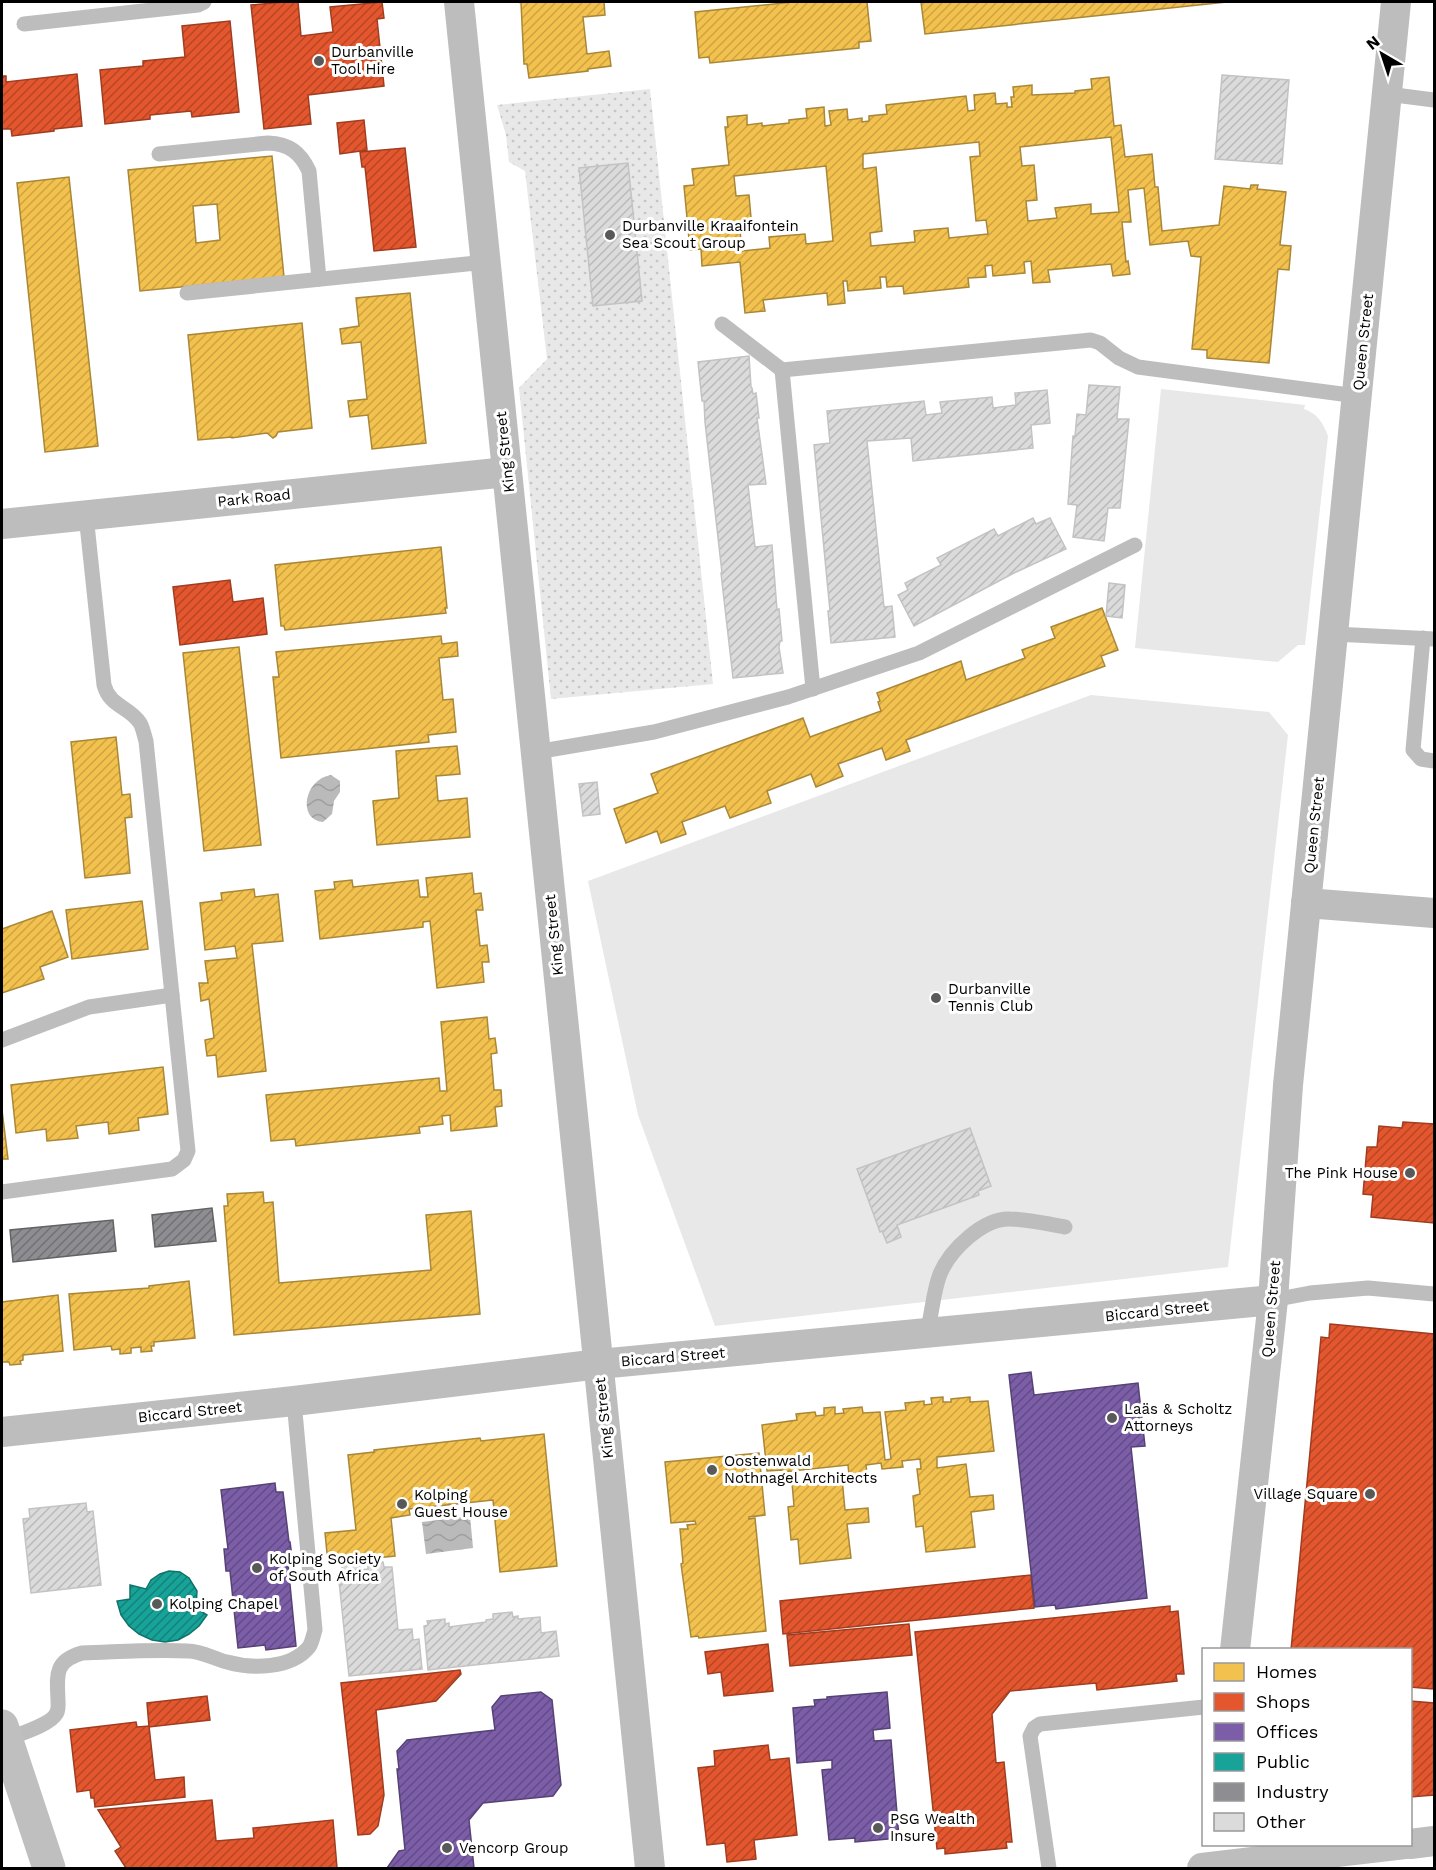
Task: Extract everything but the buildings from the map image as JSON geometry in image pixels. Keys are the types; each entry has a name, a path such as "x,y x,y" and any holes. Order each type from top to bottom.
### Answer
{"main road":[{"path":"3,1725 50,1869"}],"street":[{"name":"King Street","path":"459,2 650,1869"},
{"name":"Queen Street","path":"1235,1648 1274,1300 1288,1085 1396,2"},
{"name":"Park Road","path":"2,524 507,472"},
{"path":"1306,903 1434,913"},
{"name":"Biccard Street","path":"2,1432 294,1401 599,1364 1274,1300"},
{"path":"1412,1844 1434,1841"},
{"path":"1210,1862 1394,1846"}],"lane":[{"path":"24,24 198,5 204,2"},
{"path":"1387,94 1434,100"},
{"path":"159,154 268,143 281,143 293,148 303,158 309,171 319,279"},
{"path":"187,293 486,262"},
{"path":"722,324 782,370 1091,340 1100,343 1119,358 1138,367 1358,396"},
{"path":"782,370 813,689"},
{"path":"2,1192 172,1170 184,1160 188,1152 146,741 140,723 127,710 113,701 104,685 86,515"},
{"path":"536,752 654,732 788,698 919,653 1135,545"},
{"path":"1334,634 1429,638 1413,750 1421,759 1434,761"},
{"path":"2,1040 89,1007 172,995"},
{"path":"927,1333 941,1272 950,1258 976,1230 995,1221 1009,1218 1065,1227"},
{"path":"1274,1300 1310,1293 1368,1288 1434,1294"},
{"path":"3,1725 48,1722 59,1707 57,1674 60,1666 73,1655 190,1651 210,1655 225,1662 244,1666 260,1666 286,1663 302,1655 311,1645 315,1630 294,1401"},
{"path":"1048,1869 1030,1737 1034,1728 1040,1724 1202,1707"}],"shaded area":[{"path":"650,89 713,684 551,699 519,388 547,359 525,171 509,162 506,135 497,105"},
{"path":"1161,389 1305,405 1304,409 1316,416 1326,431 1328,436 1305,645 1298,645 1278,662 1135,648"},
{"name":"Durbanville Tennis Club","path":"1091,695 1269,712 1288,735 1228,1267 715,1326 638,1115 588,881"}],"water":[{"path":"331,775 340,781 340,792 334,801 332,814 323,822 315,820 309,814 307,799 315,784"},
{"path":"470,1516 473,1548 426,1554 422,1522"}],"place":[{"name":"Durbanville Tool Hire","path":"319,61"},
{"name":"Durbanville Kraaifontein Sea Scout Group","path":"610,235"},
{"name":"Durbanville Tennis Club","path":"936,998"},
{"name":"The Pink House","path":"1410,1173"},
{"name":"Laäs & Scholtz Attorneys","path":"1112,1418"},
{"name":"Oostenwald Nothnagel Architects","path":"712,1470"},
{"name":"Village Square","path":"1370,1494"},
{"name":"Kolping Guest House","path":"402,1504"},
{"name":"Kolping Society of South Africa","path":"257,1568"},
{"name":"Kolping Chapel","path":"157,1604"},
{"name":"PSG Wealth Insure","path":"878,1828"},
{"name":"Vencorp Group","path":"447,1848"}]}
